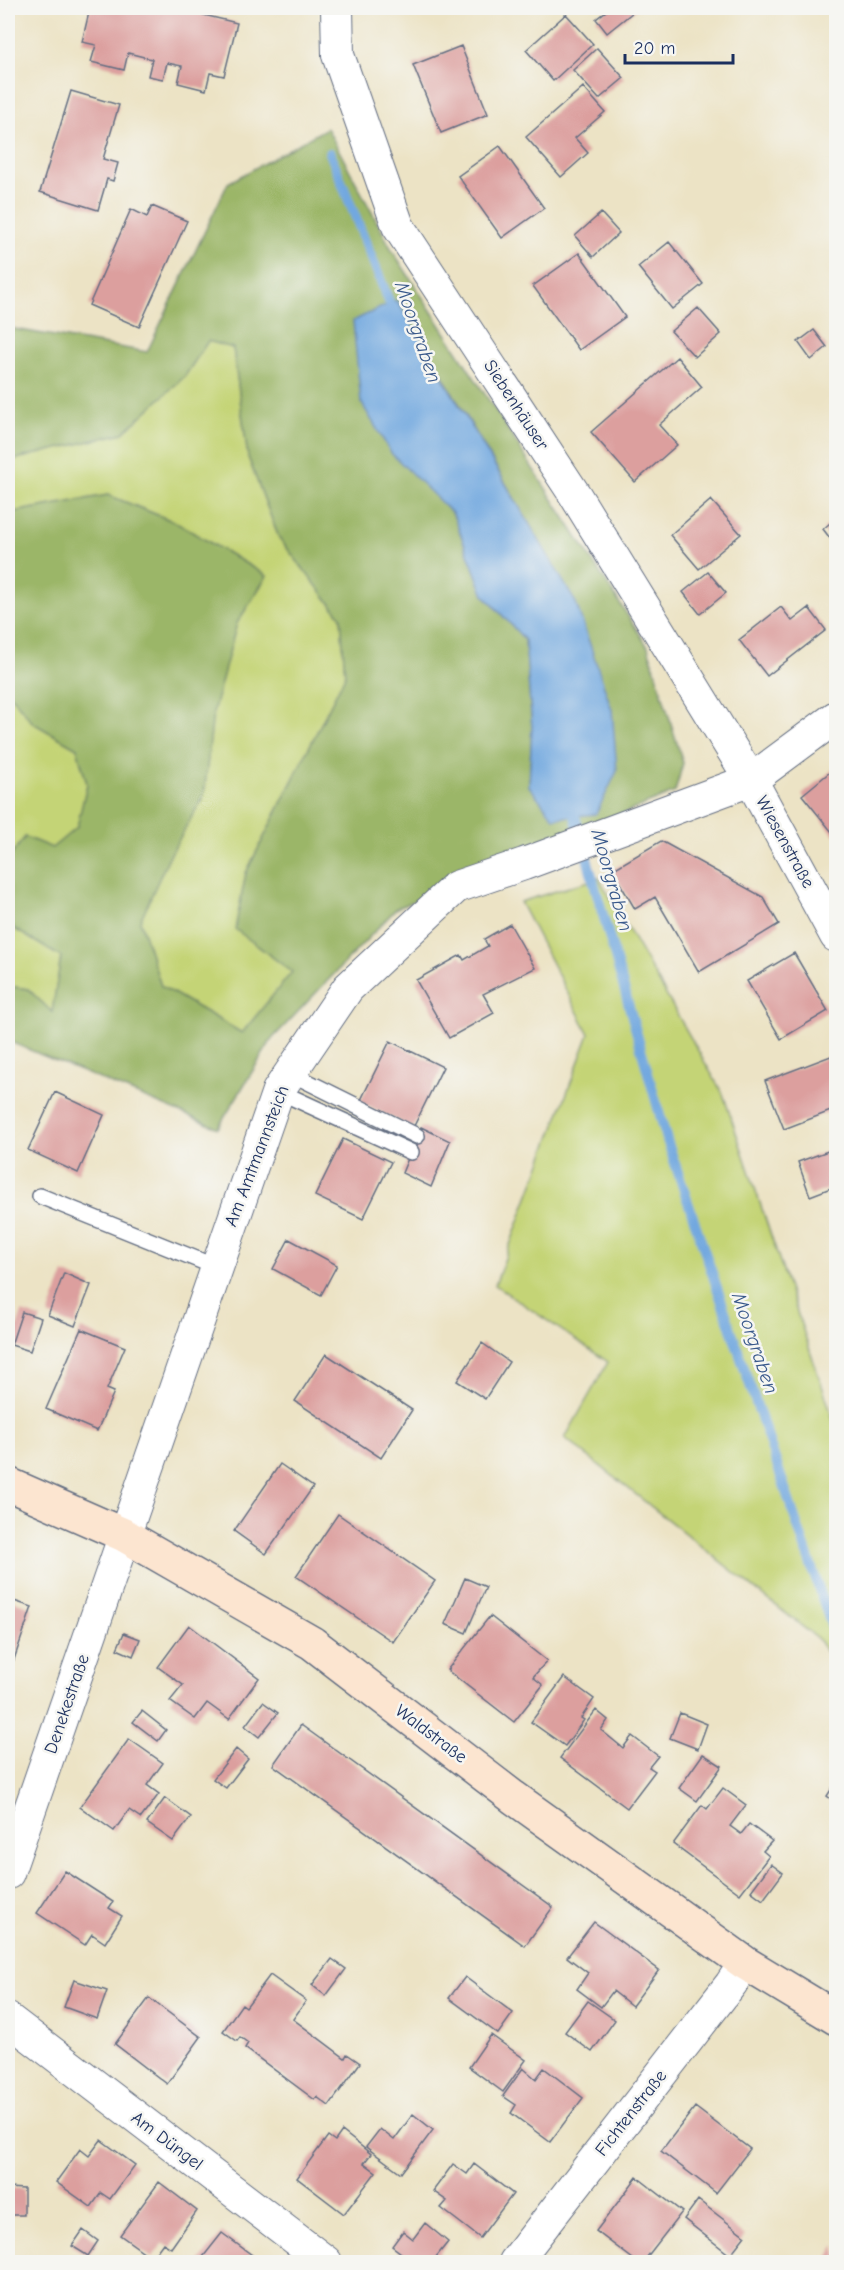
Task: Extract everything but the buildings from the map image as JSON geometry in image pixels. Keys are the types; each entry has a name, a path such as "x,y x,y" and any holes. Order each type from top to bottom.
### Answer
{"main road":[{"name":"Waldstraße","path":"8,1484 124,1535 312,1643 513,1797 745,1963 837,2018"}],"street":[{"name":"Siebenhäuser","path":"337,8 338,55 398,226 575,495 751,780"},
{"name":"Am Amtmannsteich","path":"124,1535 216,1267 284,1082 348,988 456,887 751,780 837,717"},
{"name":"Wiesenstraße","path":"751,780 837,936"},
{"name":"Denekestraße","path":"8,1873 124,1535"},
{"name":"Fichtenstraße","path":"515,2262 745,1963"},
{"name":"Am Düngel","path":"8,2019 326,2262"}],"lane":[{"path":"284,1082 417,1136"},
{"path":"284,1082 411,1152"},
{"path":"40,1196 216,1267"}],"green space":[{"path":"327,128 392,250 648,647 683,763 675,792 397,908 272,1039 218,1128 8,1041 8,986 28,989 52,1012 61,957 13,928 8,907 8,859 25,837 52,848 77,827 87,784 77,748 33,723 8,692 8,513 108,495 175,522 267,576 237,623 213,713 204,795 168,859 140,921 161,986 242,1033 292,972 235,929 246,873 345,676 341,617 279,538 248,457 233,348 208,341 185,376 123,433 8,461 8,328 147,352 228,183","holes":["421,338 576,604 529,786 532,727 525,640 484,595 453,514"]},
{"path":"208,341 233,348 248,457 279,538 341,617 345,676 246,873 236,929 293,972 242,1033 161,986 139,921 168,859 204,795 212,713 237,623 267,576 175,522 108,495 8,513 8,461 122,433 185,376"},
{"path":"8,692 33,723 77,748 87,784 78,827 52,848 25,837 8,859"},
{"path":"599,878 723,1094 836,1427 836,1667 818,1639 565,1438 608,1362 495,1285 589,1034 520,902"},
{"path":"8,907 13,928 61,957 52,1013 28,989 8,986"}],"water":[{"path":"397,300 576,603 612,710 617,771 596,814 554,818 529,786 532,727 525,640 484,595 453,514 391,453 361,402 353,321"}],"waterway":[{"name":"Moorgraben","path":"330,153 394,314"},
{"name":"Moorgraben","path":"576,804 575,816 667,1140 836,1639"}]}
